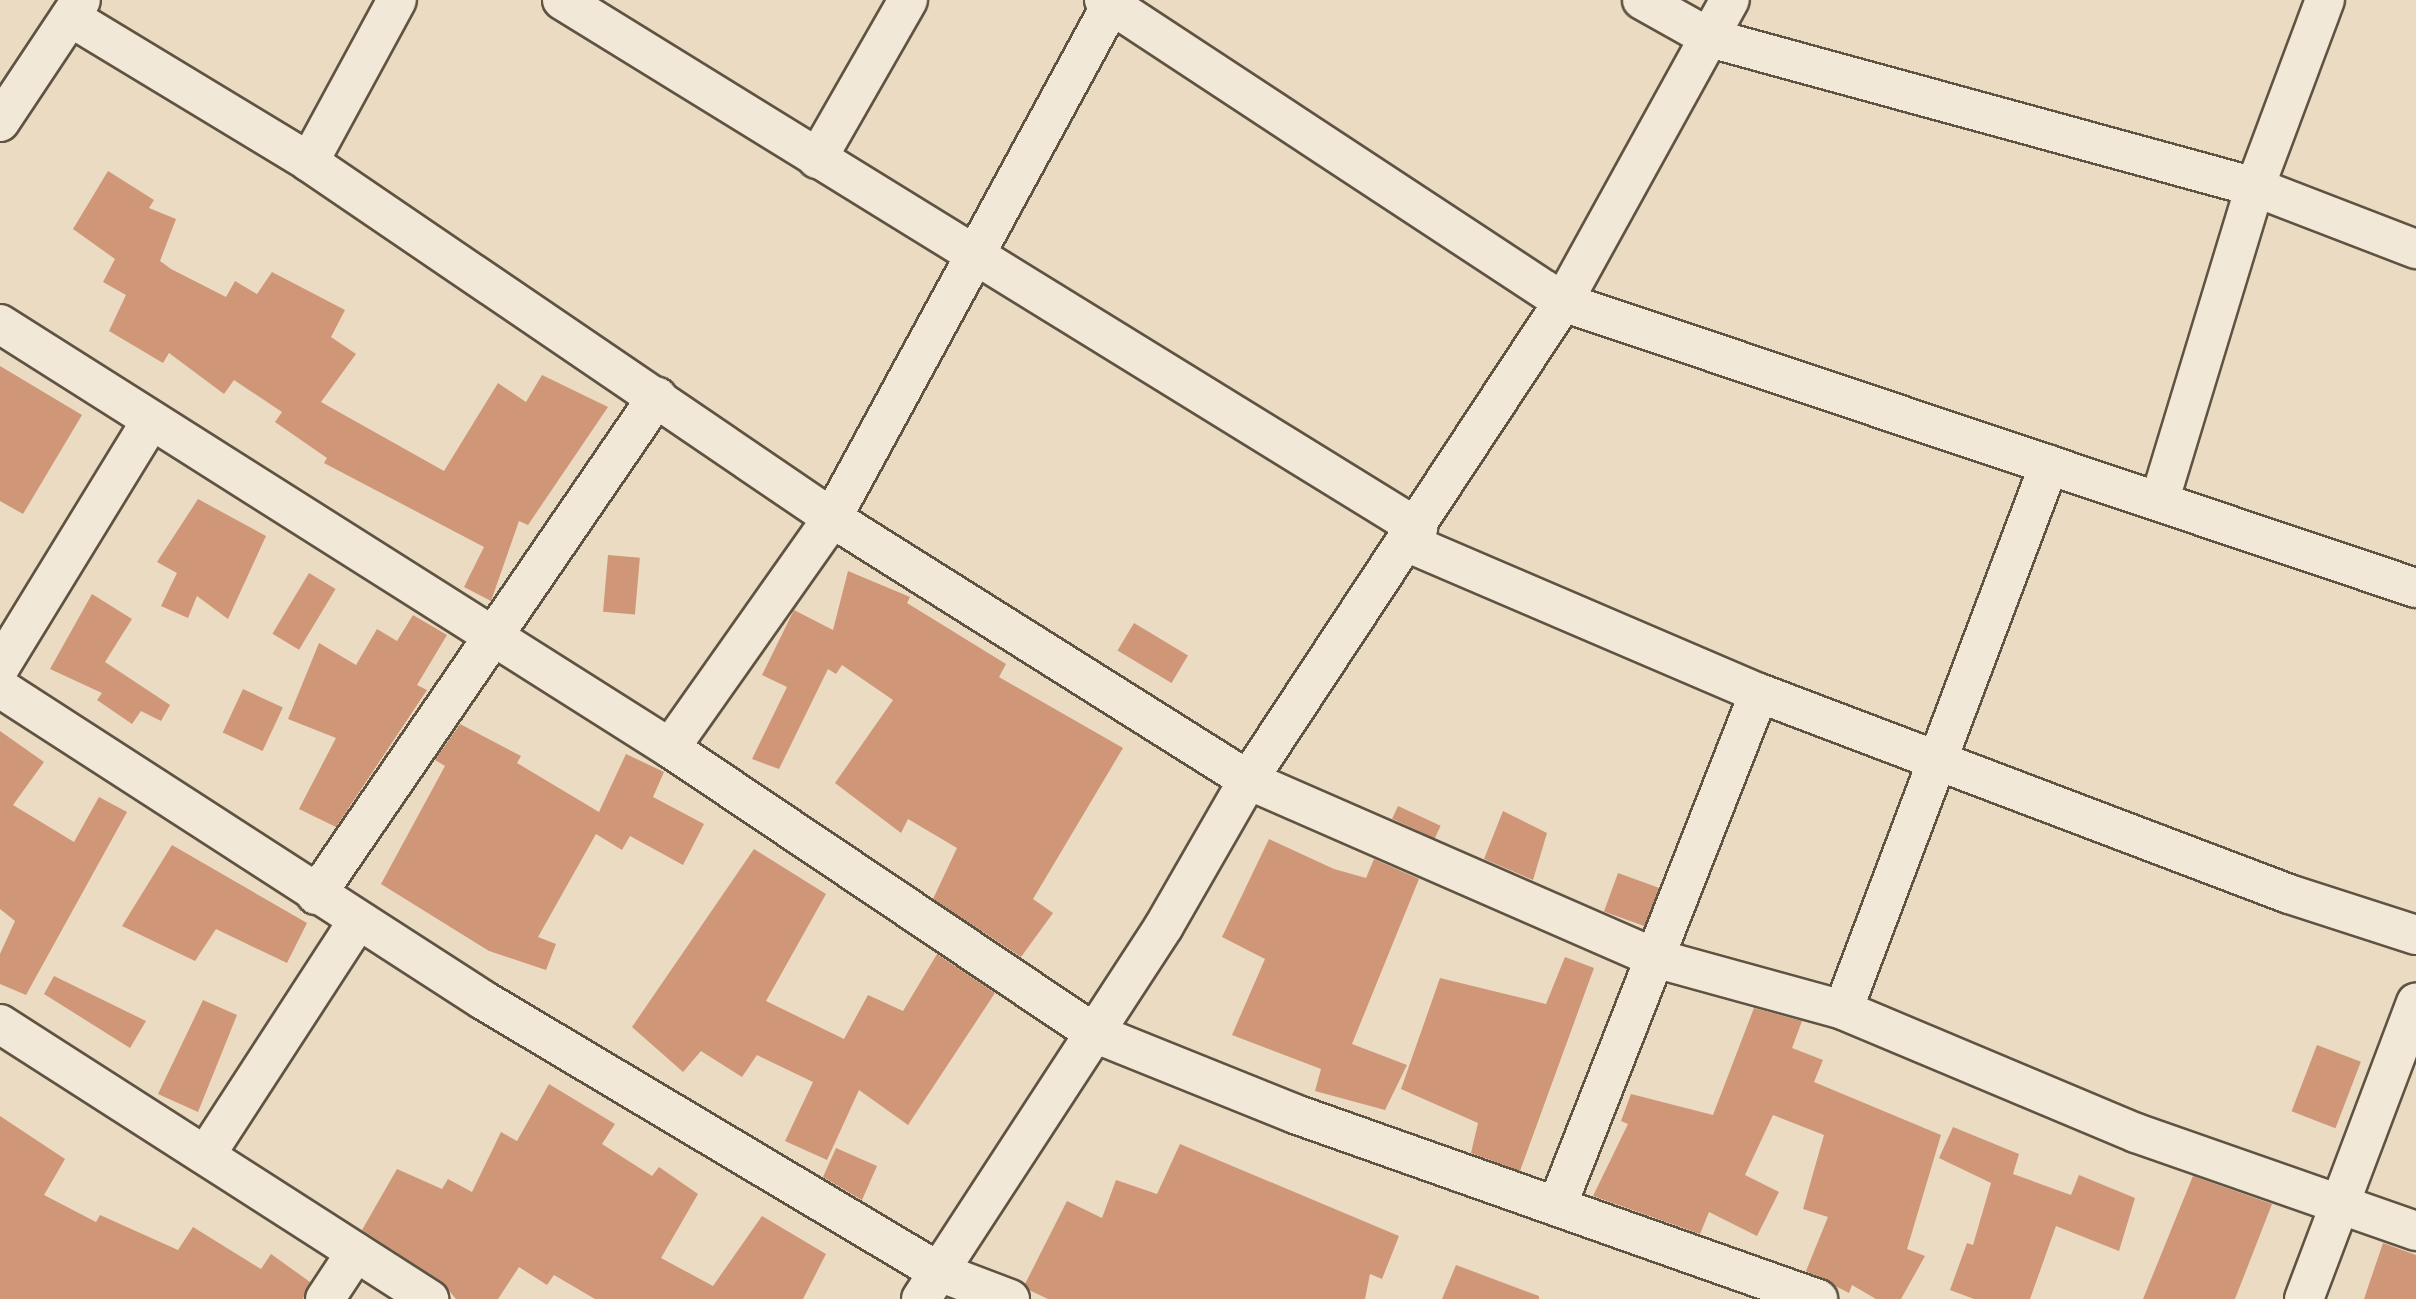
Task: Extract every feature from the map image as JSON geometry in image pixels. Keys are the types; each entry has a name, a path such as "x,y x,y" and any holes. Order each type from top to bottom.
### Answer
{"street":[{"path":"309,162 397,0"},
{"path":"562,0 817,159 975,253 1412,535 1759,693 2289,894 2416,935"},
{"path":"817,159 908,0"},
{"path":"1642,0 1710,38 2255,187 2416,249"},
{"path":"930,1286 1094,1033 1248,780 1412,535 1563,302 1730,0"},
{"path":"2160,499 2255,187 2325,0"},
{"path":"670,748 832,518 1107,2 1563,302 2049,465 2160,499 2416,588"},
{"path":"0,122 76,8 309,162 832,518 1248,780 1658,958 1843,1010 2136,1133 2416,1231"},
{"path":"0,324 670,748 1094,1033 1295,1114 1558,1206 1763,1290 1818,1299"},
{"path":"316,895 496,637 657,397"},
{"path":"0,667 151,421"},
{"path":"1843,1010 1934,760 2049,465"},
{"path":"0,688 357,922 930,1286 1010,1299"},
{"path":"1558,1206 1658,958 1759,693"},
{"path":"208,1153 357,922"},
{"path":"2304,1299 2342,1206 2416,1002"},
{"path":"0,1024 208,1153 429,1299"},
{"path":"325,1299 356,1252"}],"building":[{"path":"108,171 154,200 149,208 176,219 160,261 171,269 226,297 235,281 257,294 272,272 345,310 331,337 356,354 321,402 444,471 498,383 526,402 542,375 608,407 528,525 519,521 491,601 464,587 484,547 324,463 327,458 275,422 282,412 234,380 224,394 169,353 163,363 109,331 126,295 103,282 115,259 73,229"},
{"path":"0,366 82,415 23,514 0,501"},
{"path":"198,499 266,536 228,619 197,596 188,618 161,606 177,573 157,562"},
{"path":"608,555 640,558 635,615 603,612"},
{"path":"848,571 910,597 907,603 1006,664 999,677 1123,748 1033,899 1053,913 1021,957 933,899 957,848 908,819 901,833 835,783 893,700 842,665 836,674 828,669 779,769 752,759 787,687 762,675 794,610 833,630"},
{"path":"309,573 336,589 299,650 272,634"},
{"path":"92,594 132,619 105,662 170,705 161,721 141,711 132,724 97,700 102,693 50,669"},
{"path":"413,615 447,635 417,685 427,690 336,827 299,809 336,738 288,719 319,643 356,665 377,629 397,641"},
{"path":"1134,623 1188,655 1172,683 1118,650"},
{"path":"243,689 283,708 263,751 223,733"},
{"path":"460,724 521,756 517,763 599,812 626,754 664,772 653,797 704,824 683,865 630,836 622,850 596,834 538,937 556,944 546,970 489,951 381,884 445,766 435,760"},
{"path":"0,731 44,762 13,805 74,842 99,797 127,812 26,995 0,984 0,954 15,921 0,909"},
{"path":"1398,806 1441,826 1435,839 1392,819"},
{"path":"1503,811 1547,833 1533,880 1484,859"},
{"path":"1269,839 1334,869 1366,878 1374,859 1419,879 1352,1044 1407,1065 1385,1110 1315,1091 1321,1069 1232,1035 1265,959 1222,937"},
{"path":"172,845 307,923 287,963 216,929 195,961 122,926"},
{"path":"754,849 826,894 766,1001 844,1039 868,995 903,1011 937,954 995,993 908,1125 859,1090 827,1160 785,1141 813,1082 757,1055 742,1077 701,1051 683,1072 632,1027"},
{"path":"1618,873 1659,888 1645,927 1604,912"},
{"path":"1565,957 1594,968 1520,1171 1471,1153 1478,1123 1401,1089 1440,978 1546,1004"},
{"path":"54,976 146,1021 130,1048 44,994"},
{"path":"203,1000 237,1015 198,1112 158,1094"},
{"path":"1754,1008 1802,1021 1792,1048 1823,1060 1814,1082 1941,1135 1907,1249 1925,1256 1901,1299 1876,1299 1852,1285 1849,1293 1806,1271 1828,1217 1803,1209 1824,1135 1773,1115 1745,1175 1779,1192 1757,1236 1709,1212 1700,1234 1593,1196 1628,1124 1621,1121 1631,1094 1713,1115"},
{"path":"2317,1045 2361,1062 2335,1128 2292,1111"},
{"path":"549,1084 615,1124 602,1144 652,1176 659,1167 698,1194 661,1258 713,1286 762,1216 826,1254 803,1299 595,1299 554,1275 547,1285 519,1267 498,1299 456,1299 441,1281 362,1230 397,1169 442,1189 448,1179 472,1192 501,1132 517,1141"},
{"path":"0,1116 65,1159 44,1195 96,1222 100,1215 178,1250 193,1227 261,1269 271,1254 310,1282 303,1299 0,1299"},
{"path":"1953,1127 2019,1154 2013,1174 2071,1195 2079,1175 2135,1198 2119,1251 2056,1226 2030,1299 1974,1299 1950,1290 1967,1243 1973,1245 1991,1183 1939,1158"},
{"path":"1180,1144 1399,1236 1382,1279 1370,1274 1365,1299 1048,1299 1029,1290 1025,1284 1067,1201 1102,1218 1116,1180 1157,1194"},
{"path":"836,1148 877,1166 862,1200 823,1177"},
{"path":"2193,1176 2272,1204 2235,1299 2143,1299"},
{"path":"2383,1243 2416,1255 2416,1299 2364,1299"},
{"path":"1456,1265 1539,1296 1539,1299 1442,1299"}]}
